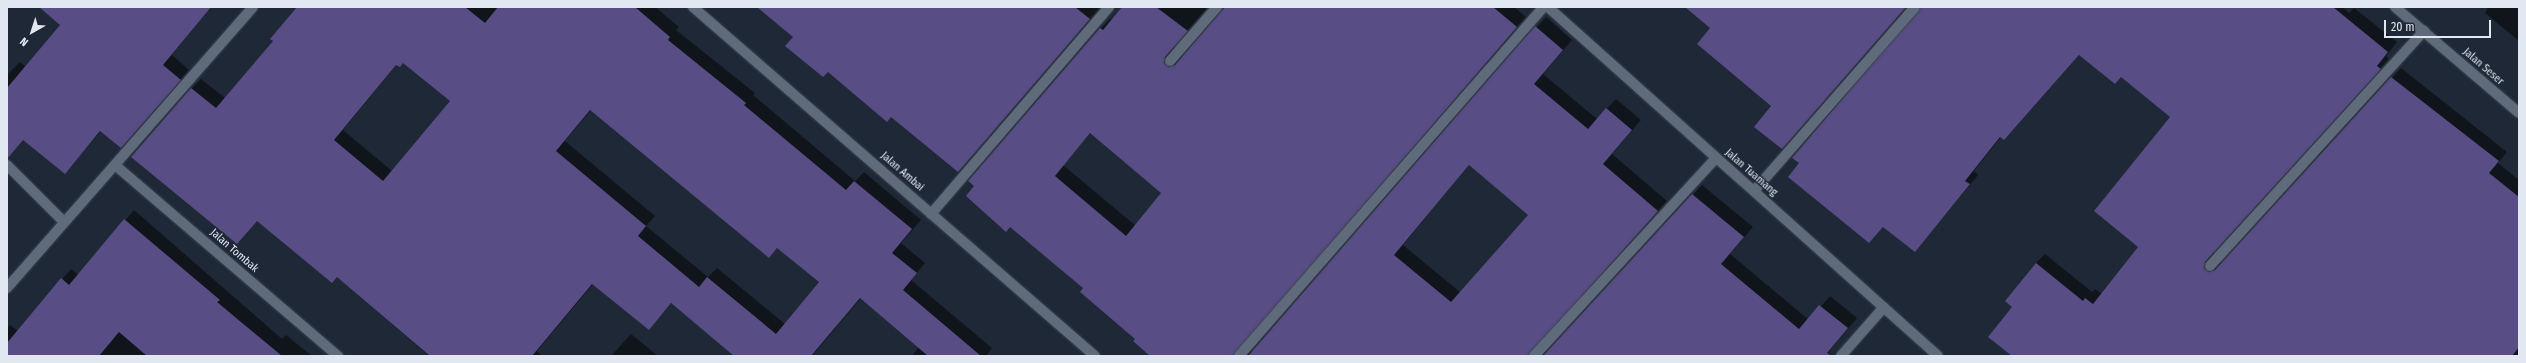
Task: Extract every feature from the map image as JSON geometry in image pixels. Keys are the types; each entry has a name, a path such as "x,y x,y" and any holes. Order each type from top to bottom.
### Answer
{"street":[{"path":"7,288 253,7"},
{"name":"Jalan Ambai","path":"693,7 1095,356"},
{"path":"931,214 1109,7"},
{"path":"1170,61 1217,7"},
{"path":"1238,356 1543,7"},
{"name":"Jalan Tuamang","path":"1548,7 1938,356"},
{"path":"1754,191 1915,7"},
{"name":"Jalan Seser","path":"2395,7 2519,114"},
{"path":"2210,266 2424,32"},
{"path":"1534,356 1716,158"},
{"path":"7,165 64,222"},
{"name":"Jalan Tombak","path":"115,165 338,356"},
{"path":"1841,356 1884,308"}],"building":[{"path":"39,7 211,7 163,65 181,80 121,148 100,131 65,174 23,140 7,159 7,88 60,25"},
{"path":"297,7 465,7 485,23 498,7 635,7 670,37 668,40 746,103 744,105 846,190 854,181 912,229 892,253 917,273 903,290 981,356 928,356 860,298 811,356 734,356 671,303 649,330 592,284 532,356 430,356 337,277 332,283 257,221 237,244 131,157 191,88 216,108 273,41 270,39","holes":["403,63 450,101 383,181 334,140 396,65 400,67","590,110 769,258 777,248 819,282 776,334 707,277 699,287 638,236 646,226 556,151"]},
{"path":"757,7 1075,7 1090,19 958,172 891,117 887,122 828,72 823,77 785,46 793,37"},
{"path":"1122,7 1156,7 1188,31 1165,57 1164,63 1169,67 1175,65 1225,7 1493,7 1517,27 1233,356 1150,356 1133,341 1135,339 1080,292 1083,288 1010,227 1006,232 966,196 974,186 968,181 1100,28 1103,30","holes":["1090,133 1161,193 1126,236 1055,176"]},
{"path":"1685,7 1906,7 1782,149 1754,127 1771,106 1697,44 1710,28"},
{"path":"1921,7 2333,7 2388,52 2377,66 2381,69 2205,262 2204,268 2209,272 2215,270 2391,77 2499,161 2489,173 2519,197 2519,347 2512,356 2012,356 1988,337 2012,307 2005,301 2036,263 2083,301 2085,298 2093,304 2138,247 2094,211 2170,117 2121,77 2115,84 2079,55 2004,140 2000,137 1965,181 1970,184 1915,252 1883,227 1869,243 1788,177 1799,163 1792,158"},
{"path":"1535,26 1563,50 1534,84 1588,129 1606,108 1632,130 1603,164 1658,211 1528,356 1248,356","holes":["1469,165 1528,215 1451,302 1394,255"]},
{"path":"1692,194 1744,237 1721,264 1799,329 1819,305 1848,328 1827,353 1831,356 1543,356"},
{"path":"124,219 220,300 217,302 282,356 147,356 119,332 99,356 7,356 7,343 61,278 69,285"}]}
